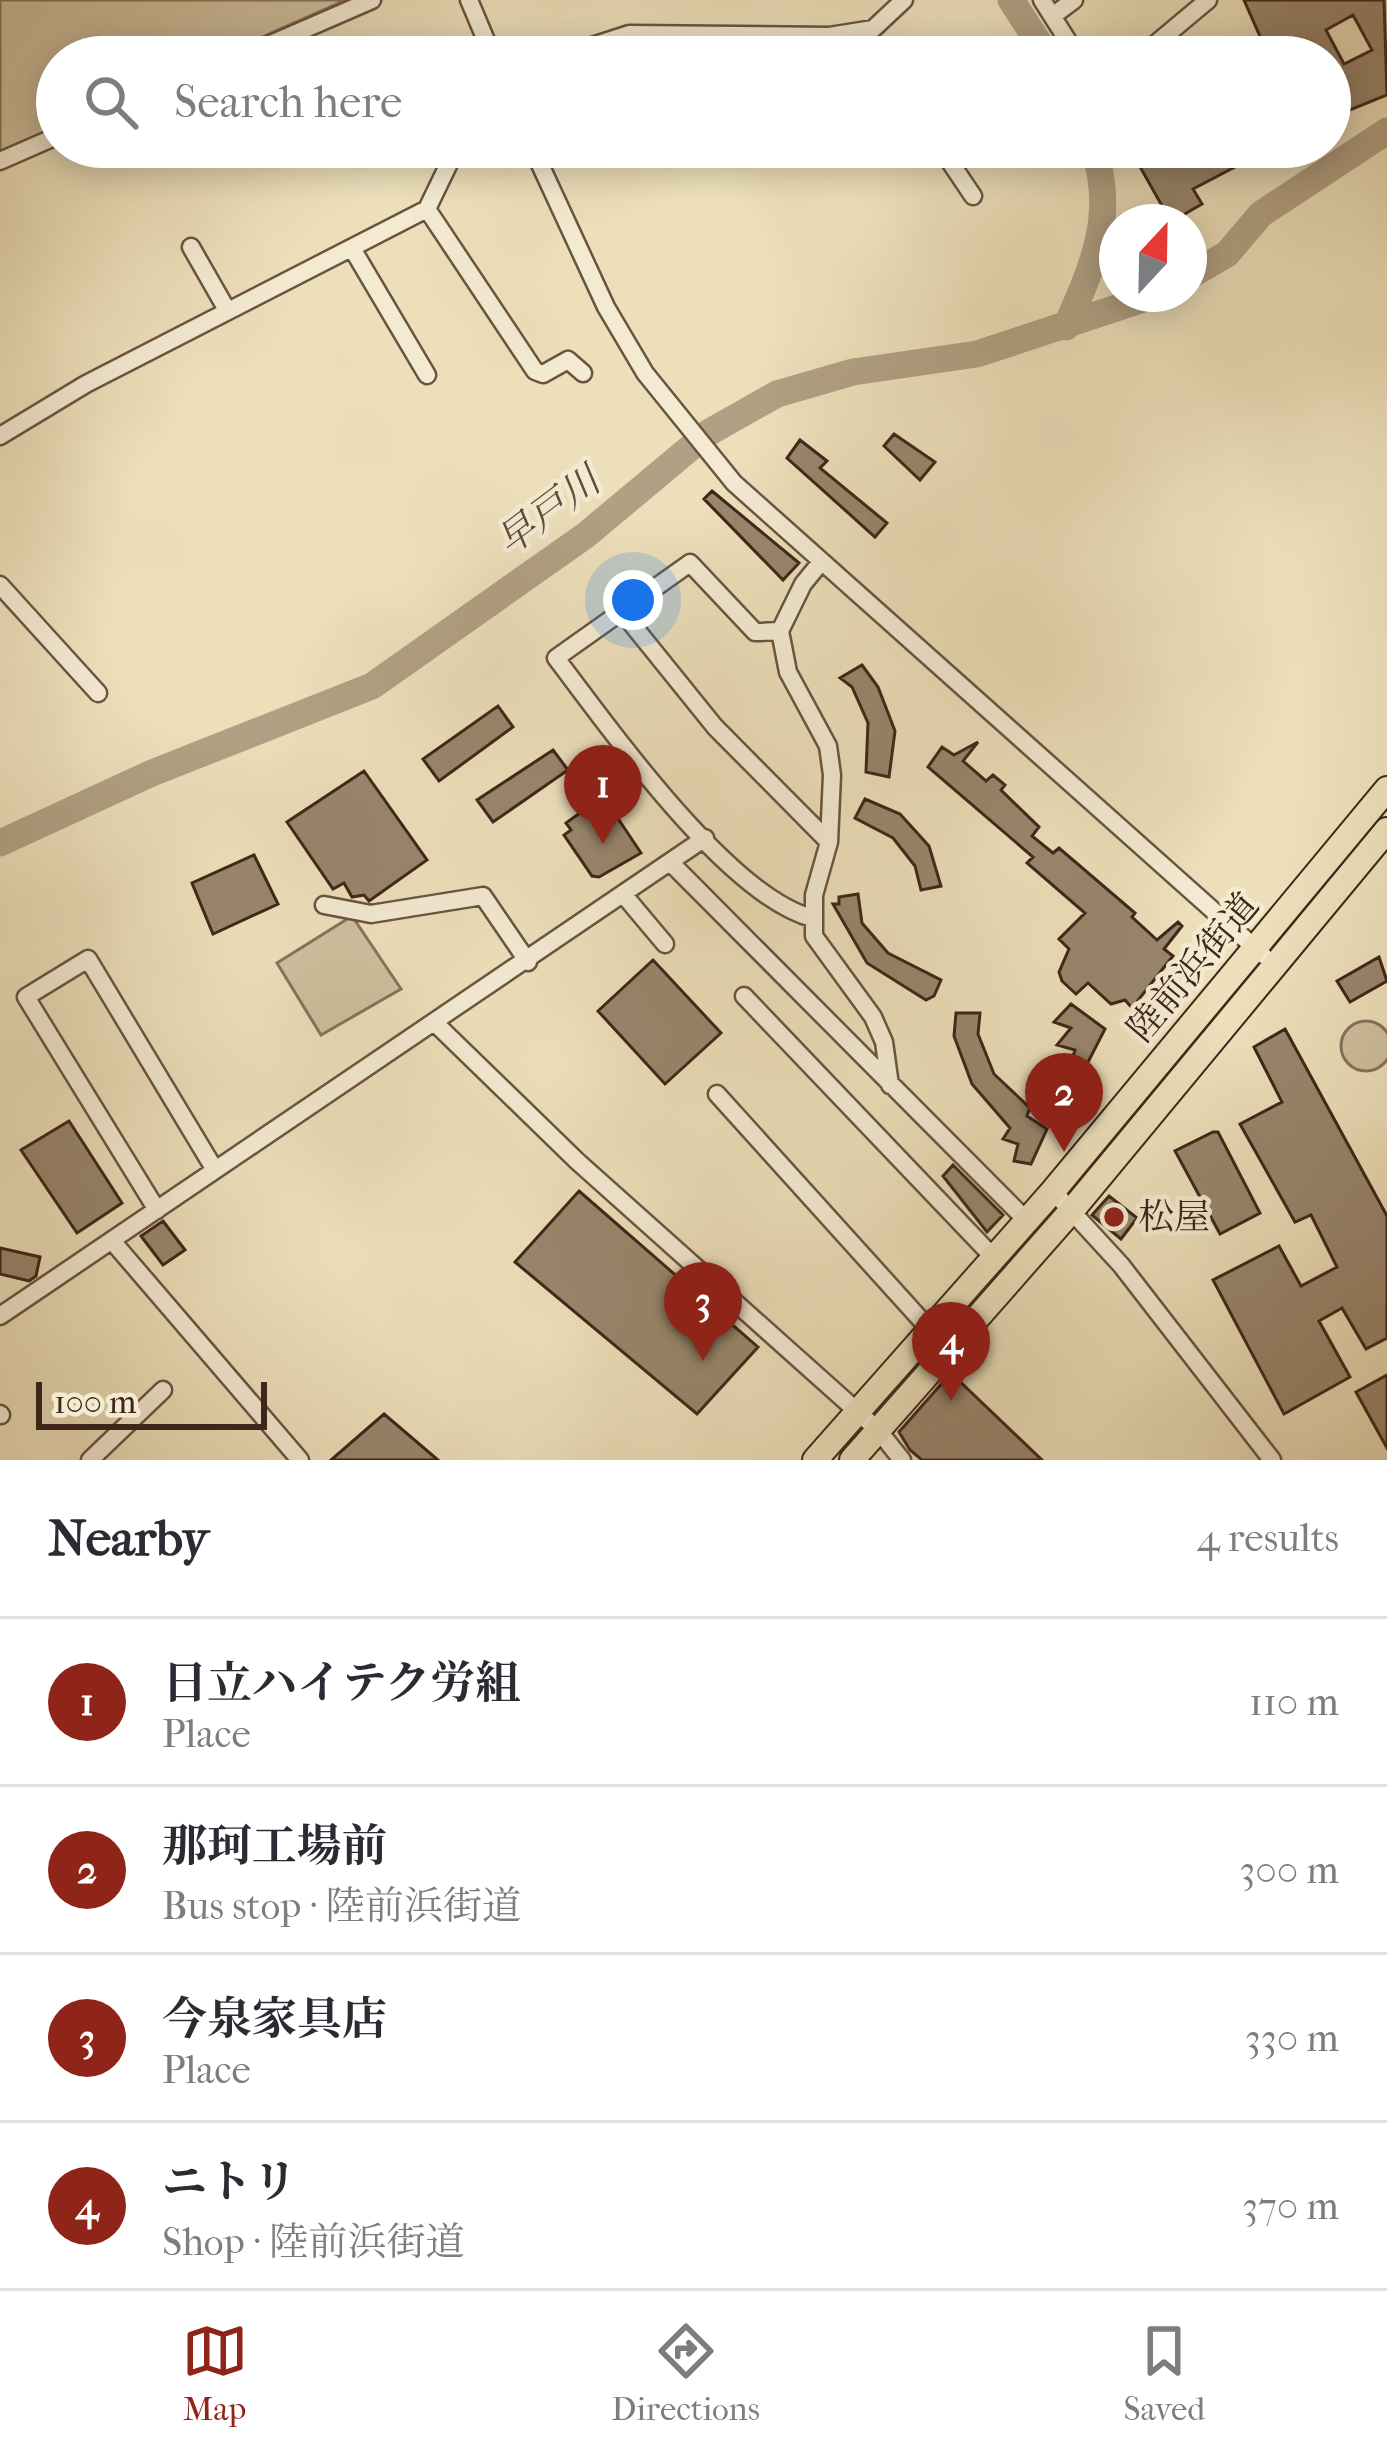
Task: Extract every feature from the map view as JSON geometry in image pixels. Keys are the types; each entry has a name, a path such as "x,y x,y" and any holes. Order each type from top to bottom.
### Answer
{"highway":[{"name":"陸前浜街道","path":"852,1460 1073,1209 1387,789"},
{"name":"陸前浜街道","path":"815,1460 1265,956 1387,830"}],"street":[{"path":"290,36 373,0"},
{"path":"469,0 484,36"},
{"path":"623,36 829,36 873,29 904,0"},
{"path":"1042,0 1066,36"},
{"path":"1054,15 1073,0"},
{"path":"1165,36 1208,0"},
{"path":"862,31 865,36"},
{"path":"0,161 36,145"},
{"path":"0,436 226,310 427,209 447,168"},
{"path":"542,168 606,307 674,413 710,455 821,562 1265,956"},
{"path":"954,168 973,196"},
{"path":"427,209 535,371 543,374 568,360 583,373"},
{"path":"191,247 226,310"},
{"path":"353,250 428,375"},
{"path":"821,562 803,584 780,631 788,673 828,746 832,775 829,842 812,918 814,936 829,961 859,991 873,1017 884,1042 890,1084"},
{"path":"780,631 755,632 690,563 556,658 633,758 705,838 784,910 812,918"},
{"path":"0,585 98,693"},
{"path":"623,613 715,727 829,842"},
{"path":"0,1316 705,838"},
{"path":"670,862 1027,1221"},
{"path":"622,894 665,944"},
{"path":"324,905 370,914 483,896 528,962"},
{"path":"157,1210 26,997 88,958 215,1170"},
{"path":"744,996 994,1259"},
{"path":"435,1023 577,1161 878,1430 902,1460"},
{"path":"717,1094 931,1331"},
{"path":"1053,1191 1073,1209 1264,1457"},
{"path":"112,1242 300,1460"},
{"path":"90,1460 163,1390"}],"shaded area":[{"path":"0,0 346,0 265,36 36,36 36,136 0,152"},
{"path":"352,916 401,989 321,1035 277,963"},
{"path":"1366,1021 1388,1036 1388,1056 1383,1063 1366,1071 1349,1063 1341,1046 1349,1029"}],"building":[{"path":"1244,0 1384,0 1387,95 1351,110 1351,60 1372,50 1353,15 1326,30 1329,36 1260,36"},
{"path":"1141,168 1233,168 1193,189 1202,204 1161,204"},
{"path":"894,434 935,462 920,480 884,446"},
{"path":"800,440 827,461 820,468 887,523 875,537 787,458"},
{"path":"712,491 799,563 783,580 704,499"},
{"path":"862,665 878,687 895,731 889,777 866,772 868,723 852,687 840,678"},
{"path":"498,706 513,727 439,781 423,759"},
{"path":"978,742 963,761 986,781 993,775 1005,785 1001,790 1039,827 1032,836 1053,853 1059,848 1135,913 1132,917 1157,940 1178,922 1182,926 1164,949 1173,956 1132,1008 1125,1000 1111,1004 1088,983 1076,994 1062,981 1059,972 1069,949 1059,939 1085,913 1027,863 1033,857 928,767 942,747 954,755"},
{"path":"553,750 568,770 493,822 477,800"},
{"path":"364,771 427,860 369,901 364,895 352,897 344,883 333,889 287,822"},
{"path":"603,796 641,853 599,877 592,876 564,835 571,830 566,823"},
{"path":"865,799 900,814 929,846 941,886 921,890 915,866 893,838 855,818"},
{"path":"254,855 278,904 213,934 192,883"},
{"path":"858,894 862,923 888,953 941,980 934,996 926,1000 867,963 833,904 839,904 839,897"},
{"path":"1379,957 1387,981 1350,1002 1337,981"},
{"path":"653,960 721,1033 665,1084 598,1011"},
{"path":"1071,1004 1105,1029 1084,1070 1069,1069 1075,1050 1057,1045 1071,1028 1054,1022"},
{"path":"956,1013 980,1013 978,1034 994,1074 1030,1108 1027,1116 1047,1129 1031,1164 1014,1161 1018,1144 1003,1139 1010,1128 972,1084 954,1036"},
{"path":"1285,1029 1387,1216 1387,1338 1366,1349 1342,1308 1319,1321 1350,1377 1284,1414 1213,1280 1279,1246 1301,1286 1337,1267 1311,1215 1295,1222 1240,1124 1282,1102 1254,1047"},
{"path":"69,1121 122,1203 77,1233 21,1150"},
{"path":"1218,1132 1260,1213 1220,1234 1175,1151"},
{"path":"953,1165 1003,1215 987,1232 943,1176"},
{"path":"579,1191 758,1347 697,1414 515,1262"},
{"name":"松屋","path":"1109,1196 1137,1218 1121,1239 1092,1215"},
{"path":"163,1221 185,1250 163,1265 141,1236"},
{"path":"0,1248 40,1257 36,1276 29,1281 0,1274"},
{"path":"951,1373 1042,1460 922,1460 910,1450 899,1432"},
{"path":"1387,1375 1387,1448 1356,1392"},
{"path":"384,1414 438,1460 331,1460"}],"waterway":[{"path":"1011,0 1034,36"},
{"name":"早戸川","path":"1351,155 1387,131"},
{"path":"1066,327 1099,239 1103,194 1099,168"},
{"name":"早戸川","path":"1207,266 1227,254 1261,214 1331,168"},
{"name":"早戸川","path":"0,843 152,773 372,686 586,535 708,433 777,394 853,372 977,354 1104,312"}],"place":[{"name":"日立ハイテク労組","path":"603,844"},
{"name":"那珂工場前","path":"1064,1152"},
{"name":"松屋","path":"1114,1217"},
{"name":"今泉家具店","path":"703,1361"},
{"name":"ニトリ","path":"951,1401"}]}
